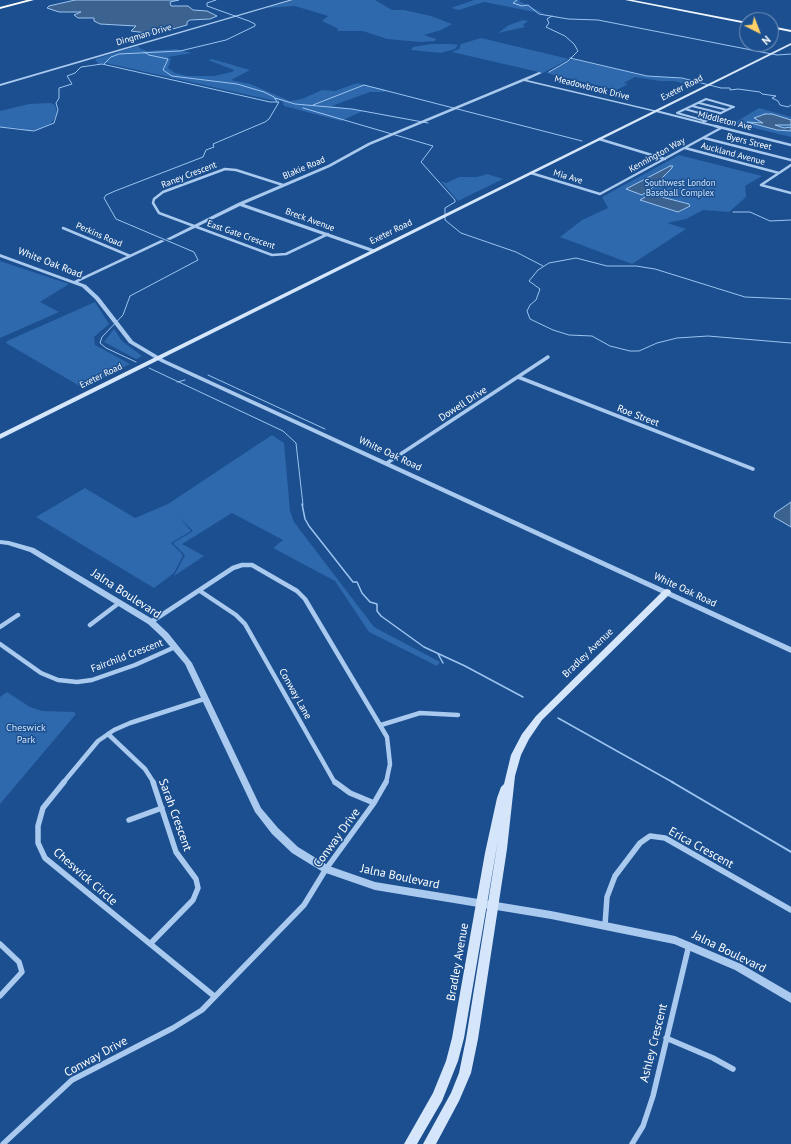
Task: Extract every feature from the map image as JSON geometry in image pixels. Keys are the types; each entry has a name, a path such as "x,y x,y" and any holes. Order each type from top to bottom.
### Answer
{"highway":[{"path":"0,4 18,0"},
{"path":"0,8 32,0"}],"main road":[{"path":"629,0 739,21"},
{"path":"779,29 791,31"},
{"name":"Exeter Road","path":"0,437 791,44"},
{"name":"Bradley Avenue","path":"429,1144 435,1136 455,1097 465,1072 472,1039 487,905 502,798 520,747 539,718 667,592"},
{"name":"Bradley Avenue","path":"410,1144 438,1097 452,1061 487,905"}],"street":[{"name":"Dingman Drive","path":"0,85 292,0"},
{"name":"Blakie Road","path":"75,282 240,204 329,166 369,144 540,73"},
{"name":"Meadowbrook Drive","path":"525,80 656,111"},
{"path":"701,123 734,106 706,99 678,113 706,120"},
{"path":"699,102 727,110"},
{"path":"692,106 720,113"},
{"path":"685,109 713,117"},
{"name":"Middleton Ave","path":"656,111 791,145"},
{"name":"Kennington Way","path":"600,194 721,128"},
{"name":"Byers Street","path":"704,138 791,160"},
{"path":"599,139 665,159"},
{"name":"Auckland Avenue","path":"684,148 779,173"},
{"path":"791,165 761,185 791,193"},
{"name":"Raney Crescent","path":"194,226 159,213 153,203 154,198 168,190 226,169 236,170 283,185"},
{"name":"Mia Ave","path":"531,173 600,194"},
{"name":"Breck Avenue","path":"240,204 374,251"},
{"name":"East Gate Crescent","path":"194,226 276,255 286,254 328,234"},
{"name":"Perkins Road","path":"63,228 130,256"},
{"name":"White Oak Road","path":"0,255 75,282 92,293 131,342 158,358 791,650"},
{"name":"Dowell Drive","path":"386,463 548,357"},
{"name":"Roe Street","path":"518,377 753,469"},
{"name":"Jalna Boulevard","path":"0,542 9,543 32,550 151,622 188,663 258,810 275,831 295,850 326,869 375,886 605,925 676,940 738,967 791,998"},
{"name":"Conway Drive","path":"3,1144 50,1098 72,1080 173,1028 202,1010 304,905 326,869 374,803 386,782 390,764 388,737 305,598 297,591 252,565 242,565 233,568 151,622"},
{"name":"Conway Lane","path":"200,591 236,615 246,624 329,774 337,785 350,794 374,803"},
{"path":"90,624 119,603"},
{"path":"0,627 18,615"},
{"name":"Fairchild Crescent","path":"0,644 41,673 58,680 77,682 92,680 128,667 175,647"},
{"name":"Cheswick Circle","path":"204,699 130,723 108,734 85,754 43,808 38,826 38,843 45,858 59,871 214,996"},
{"path":"381,725 420,713 458,715"},
{"name":"Sarah Crescent","path":"108,734 145,769 153,781 176,852 196,879 198,888 193,900 150,944"},
{"path":"129,820 162,808"},
{"name":"Erica Crescent","path":"605,925 607,897 615,876 640,843 650,836 665,838 791,910"},
{"path":"0,944 19,962 22,972 11,986 0,996"},
{"name":"Ashley Crescent","path":"632,1144 643,1126 653,1096 689,945"},
{"path":"666,1038 713,1058 733,1069"}],"green space":[{"path":"294,0 375,0 392,10 404,10 431,16 452,24 441,30 424,35 436,39 435,41 421,42 387,39 363,31 338,31 337,28 322,21 328,16 295,6 266,8"},
{"path":"474,0 520,0 519,1 545,14 484,2 459,10 451,8"},
{"path":"523,20 528,21 523,25 525,27 498,33 509,25"},
{"path":"481,38 569,59 543,73 452,52 459,49 461,44"},
{"path":"431,44 458,45 455,49 441,53 411,50 413,47"},
{"path":"138,46 147,51 176,49 192,53 168,57 171,59 168,68 175,73 187,76 214,76 232,72 234,70 208,60 212,59 250,70 231,80 250,84 290,101 302,99 322,90 335,91 357,83 386,90 384,92 370,92 332,106 363,111 341,121 284,106 282,101 271,100 106,63 98,64 95,59"},
{"path":"572,59 651,77 673,77 701,83 694,86 674,81 660,81 635,77 624,83 628,84 617,90 546,73"},
{"path":"51,103 55,105 57,113 51,123 40,129 27,131 19,128 0,127 0,111 29,104"},
{"path":"759,108 791,117 791,137 734,123"},
{"name":"Southwest London Baseball Complex","path":"679,155 762,176 745,186 746,197 729,212 703,210 686,219 667,223 686,229 632,264 560,237 582,220 608,208 602,197"},
{"path":"487,174 503,179 458,201 441,181 446,183 459,177 477,177"},
{"path":"0,261 69,284 40,302 59,312 0,338"},
{"path":"95,302 109,324 94,337 95,345 130,364 83,388 6,343 7,341"},
{"path":"114,329 122,341 142,356 136,359 104,342"},
{"path":"272,435 284,443 290,511 294,522 374,627 440,662 437,666 369,632 335,581 273,548 283,540 232,513 182,544 204,556 174,576 185,555 173,543 193,531 179,517 191,531 171,543 183,555 174,573 154,588 36,517 85,488 135,518 168,504"},
{"name":"Cheswick Park","path":"7,692 30,707 42,711 74,712 76,714 0,804 0,697"}],"shaded area":[{"path":"75,0 179,0 170,2 171,6 188,6 193,10 207,11 217,16 210,19 190,20 187,22 187,25 155,34 131,31 136,26 100,24 94,21 94,18 78,18 74,15 81,12 59,12 47,8 49,6"},
{"path":"765,114 772,114 791,120 791,125 775,125 784,128 791,127 791,131 777,130 747,122 763,123 754,118"},
{"path":"670,166 673,166 650,190 642,195 626,189"},
{"path":"650,194 689,204 690,206 678,212 640,200"},
{"path":"791,502 791,527 774,517 775,513"}],"waterway":[{"path":"145,53 180,51 226,40 255,26 255,24 249,21 207,6 207,3 216,0"},
{"path":"517,0 513,3 522,6 528,5 539,14 552,16"},
{"path":"552,16 568,19 598,20 777,55 791,54"},
{"path":"552,16 547,19 549,23 546,27 565,36 574,44 578,51 571,58"},
{"path":"104,64 111,57 119,54 145,53"},
{"path":"145,53 168,59 163,70 172,76 237,84 264,92 274,97 277,102"},
{"path":"549,72 571,58"},
{"path":"571,58 647,76 682,78 721,88 730,88 730,90 738,89 760,92 762,94 776,96 772,98 778,101 780,105 788,107 791,105"},
{"path":"0,127 34,131 54,123 58,110 56,103 59,98 59,88 72,84 67,76 75,73 81,67 102,64 270,102 277,102"},
{"path":"313,105 364,85 582,141"},
{"path":"275,98 295,104 352,109 428,123"},
{"path":"136,362 106,348 100,343 102,337 123,315 130,296 198,260 194,252 116,219 104,198 106,195 115,191 203,157 206,150 214,147 213,144 265,122 269,119 279,102 277,102"},
{"path":"303,108 433,146 421,162 455,200 455,202 445,208 445,220 461,233 516,252 543,266"},
{"path":"733,212 750,212 770,221 791,220"},
{"path":"791,299 745,297 655,269 636,266 607,266 576,258 549,263 538,270 529,281 540,289 536,300 530,305 527,311 530,319 553,330 569,335 592,336 610,346 630,351 639,351 657,343 677,338 708,336 791,343"},
{"path":"149,368 178,382"},
{"path":"208,375 325,429"},
{"path":"178,382 185,380"},
{"path":"178,382 283,431 296,443 303,505"},
{"path":"302,504 305,519 309,526 353,582 357,582 362,593 370,602 377,604 377,611 381,616 424,647 465,666 523,697"},
{"path":"438,654 443,663"},
{"path":"558,718 674,783"},
{"path":"672,782 791,852"}]}
